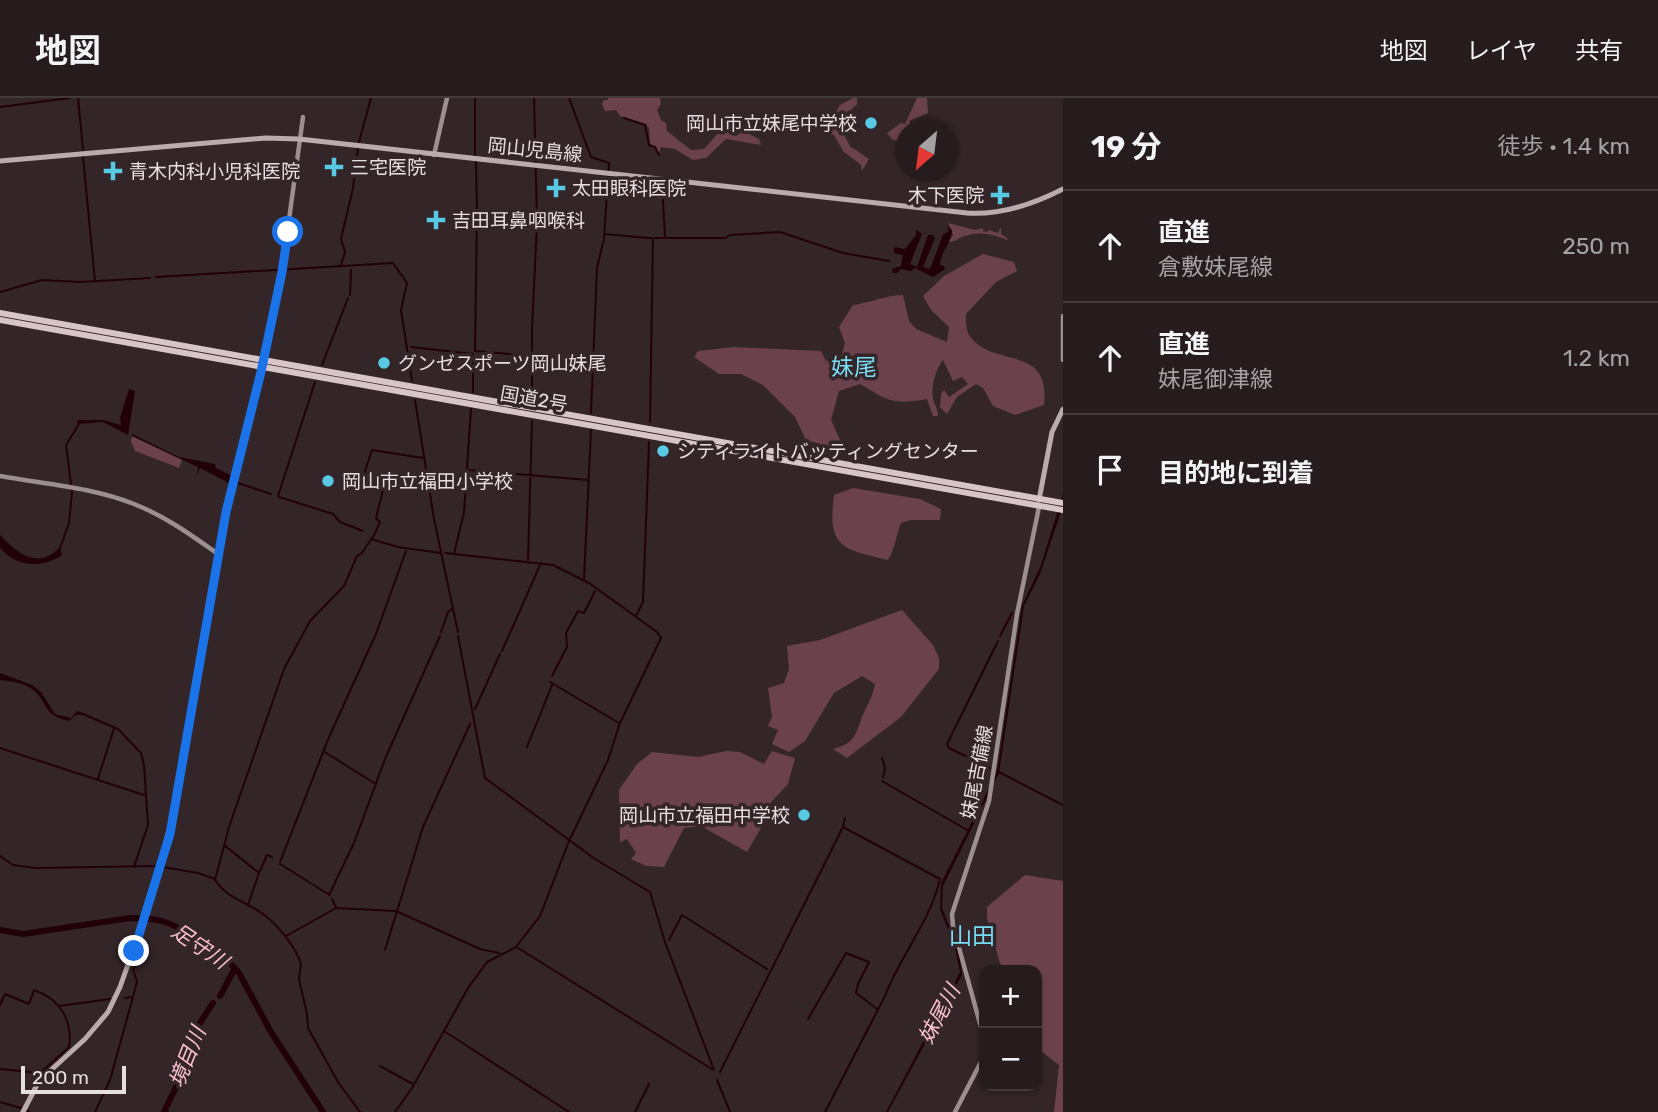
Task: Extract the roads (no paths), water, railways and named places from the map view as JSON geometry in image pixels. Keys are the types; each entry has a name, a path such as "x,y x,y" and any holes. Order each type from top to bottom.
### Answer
{"highway":[{"name":"国道2号","path":"0,313 1061,507"},
{"name":"国道2号","path":"0,320 263,363"}],"main road":[{"path":"434,155 447,98"},
{"path":"23,1112 39,1081 85,1039 108,1012 135,949 161,867 177,800 218,554 283,270 303,117"},
{"name":"岡山児島線","path":"0,161 245,138 299,139 978,214 1030,204 1063,188"},
{"path":"1063,316 1063,360"},
{"path":"1039,503 1052,432 1063,409"},
{"path":"0,476 112,497 140,507 194,535 218,554"},
{"name":"妹尾吉備線","path":"981,1028 952,923 952,914 989,801 1017,614 1039,503"},
{"path":"955,1112 979,1066"}],"water":[{"path":"947,225 952,230 940,265 945,269 933,277 915,268 911,271 901,269 893,273 892,269 901,266 903,255 894,253 894,247 905,249 916,235 916,230 922,234 910,264 917,267 928,235 933,235 935,238 923,267 930,269 943,235 949,231"},
{"path":"129,389 135,391 128,435 103,422 77,424 78,420 103,420 121,425 120,418"},
{"path":"132,434 179,457 215,464 216,468 238,479 237,484 229,483 200,468 197,475 198,467"},
{"name":"妹尾川","path":"1063,494 1063,506 1040,574 1024,606 999,773 943,886 942,908 959,951 962,975 886,1112 960,972 955,948 940,909 941,883 997,772 1022,606 1041,565"},
{"path":"0,535 13,548 28,557 44,558 60,547 62,555 38,564 21,562 0,548"},
{"path":"0,673 32,685 41,692 55,714 71,718 77,711 86,714 76,715 69,721 60,718 49,711 32,689 0,680"}],"waterway":[{"path":"0,107 70,98"},
{"path":"78,98 83,150"},
{"path":"359,142 371,98"},
{"path":"475,98 475,156"},
{"path":"532,403 537,223 534,98"},
{"path":"569,98 591,157 609,163 604,239 597,268 591,413"},
{"path":"624,118 645,125 649,145 655,147 659,155"},
{"path":"341,265 345,252 341,239 353,188 358,148"},
{"path":"83,157 95,281"},
{"path":"476,161 475,351 532,356"},
{"path":"662,183 665,237"},
{"path":"605,234 648,238 725,238 730,235 780,232 843,253 889,261"},
{"path":"650,422 653,238"},
{"path":"156,277 393,263 407,283 401,310 412,381"},
{"path":"350,295 351,270"},
{"path":"0,292 42,280 80,282 150,278"},
{"path":"322,365 348,298"},
{"path":"411,347 473,354 473,392"},
{"path":"278,496 315,382"},
{"path":"415,400 434,519 458,632"},
{"path":"454,554 464,512 471,409"},
{"path":"528,560 532,421"},
{"path":"60,548 69,523 72,492 66,445 79,424"},
{"path":"584,579 591,430"},
{"path":"636,616 643,602 649,442"},
{"path":"383,483 368,476 365,471 372,450 423,458"},
{"path":"468,470 588,480"},
{"path":"235,482 271,494"},
{"path":"360,1112 338,1082 308,1028 299,979 301,963 294,949 279,928 254,908 230,895 215,880 229,827 284,669 310,621 344,586 357,556 374,535 380,522 376,518 383,490"},
{"path":"279,497 333,514 340,522 363,531"},
{"path":"371,539 398,547 441,553"},
{"path":"280,862 329,737 376,634 407,548"},
{"path":"395,1112 412,1088 468,988 487,962 516,947 540,916 569,841 608,760 620,723 661,638 657,632 589,583 553,565 445,553"},
{"path":"502,651 541,563"},
{"path":"552,676 567,647 566,633 578,611 584,613 595,591"},
{"path":"441,632 448,612 452,609"},
{"path":"1000,636 1012,613"},
{"path":"329,895 354,843 385,759 440,636"},
{"path":"458,636 485,778 595,859 650,892 665,942 714,1070"},
{"path":"990,768 949,748 947,744 998,641"},
{"path":"475,709 500,654"},
{"path":"550,682 619,723"},
{"path":"527,747 552,685"},
{"path":"83,714 118,729 141,753 148,825 134,867"},
{"path":"385,950 423,827 470,724"},
{"path":"98,779 114,728"},
{"path":"0,748 144,795"},
{"path":"323,751 374,783"},
{"path":"882,758 885,768 883,778"},
{"path":"997,771 1063,805"},
{"path":"882,781 967,830"},
{"path":"720,1072 843,827 845,818"},
{"path":"825,1112 929,910 940,879 843,827"},
{"path":"224,845 259,873 248,905"},
{"path":"259,873 267,855 272,857"},
{"path":"0,856 13,865 35,868 157,866"},
{"path":"280,864 328,894"},
{"path":"163,867 215,879"},
{"path":"332,899 336,907"},
{"path":"286,936 336,908 396,911 480,949 499,953"},
{"path":"669,940 682,915 767,969"},
{"name":"足守川","path":"0,930 23,934 146,918 158,920 193,936 215,951 239,973 271,1032 323,1112"},
{"path":"518,948 712,1069"},
{"path":"808,1019 846,953 869,962 856,993 877,1009"},
{"path":"95,1112 110,1080 137,981 133,970 142,955"},
{"name":"境目川","path":"220,996 235,968"},
{"path":"0,1005 5,994 29,1004 34,990 43,994 63,1012 70,1037 69,1047 40,1073 0,1069"},
{"path":"125,998 132,997"},
{"path":"59,1006 110,999"},
{"name":"境目川","path":"164,1112 188,1062 194,1032 213,1003"},
{"path":"444,1031 569,1112"},
{"path":"380,1066 413,1084"},
{"path":"717,1080 730,1112"},
{"path":"635,1112 649,1084"},
{"path":"0,1102 21,1108"}],"place":[{"name":"岡山市立妹尾中学校","path":"871,123"},
{"name":"三宅医院","path":"334,167"},
{"name":"青木内科小児科医院","path":"113,171"},
{"name":"太田眼科医院","path":"556,188"},
{"name":"木下医院","path":"1000,195"},
{"name":"吉田耳鼻咽喉科","path":"436,220"},
{"name":"グンゼスポーツ岡山妹尾","path":"384,363"},
{"name":"シティライトバッティングセンター","path":"663,451"},
{"name":"岡山市立福田小学校","path":"328,481"},
{"name":"岡山市立福田中学校","path":"804,815"}],"district":[{"name":"妹尾","path":"854,367"},
{"name":"山田","path":"972,936"}]}
